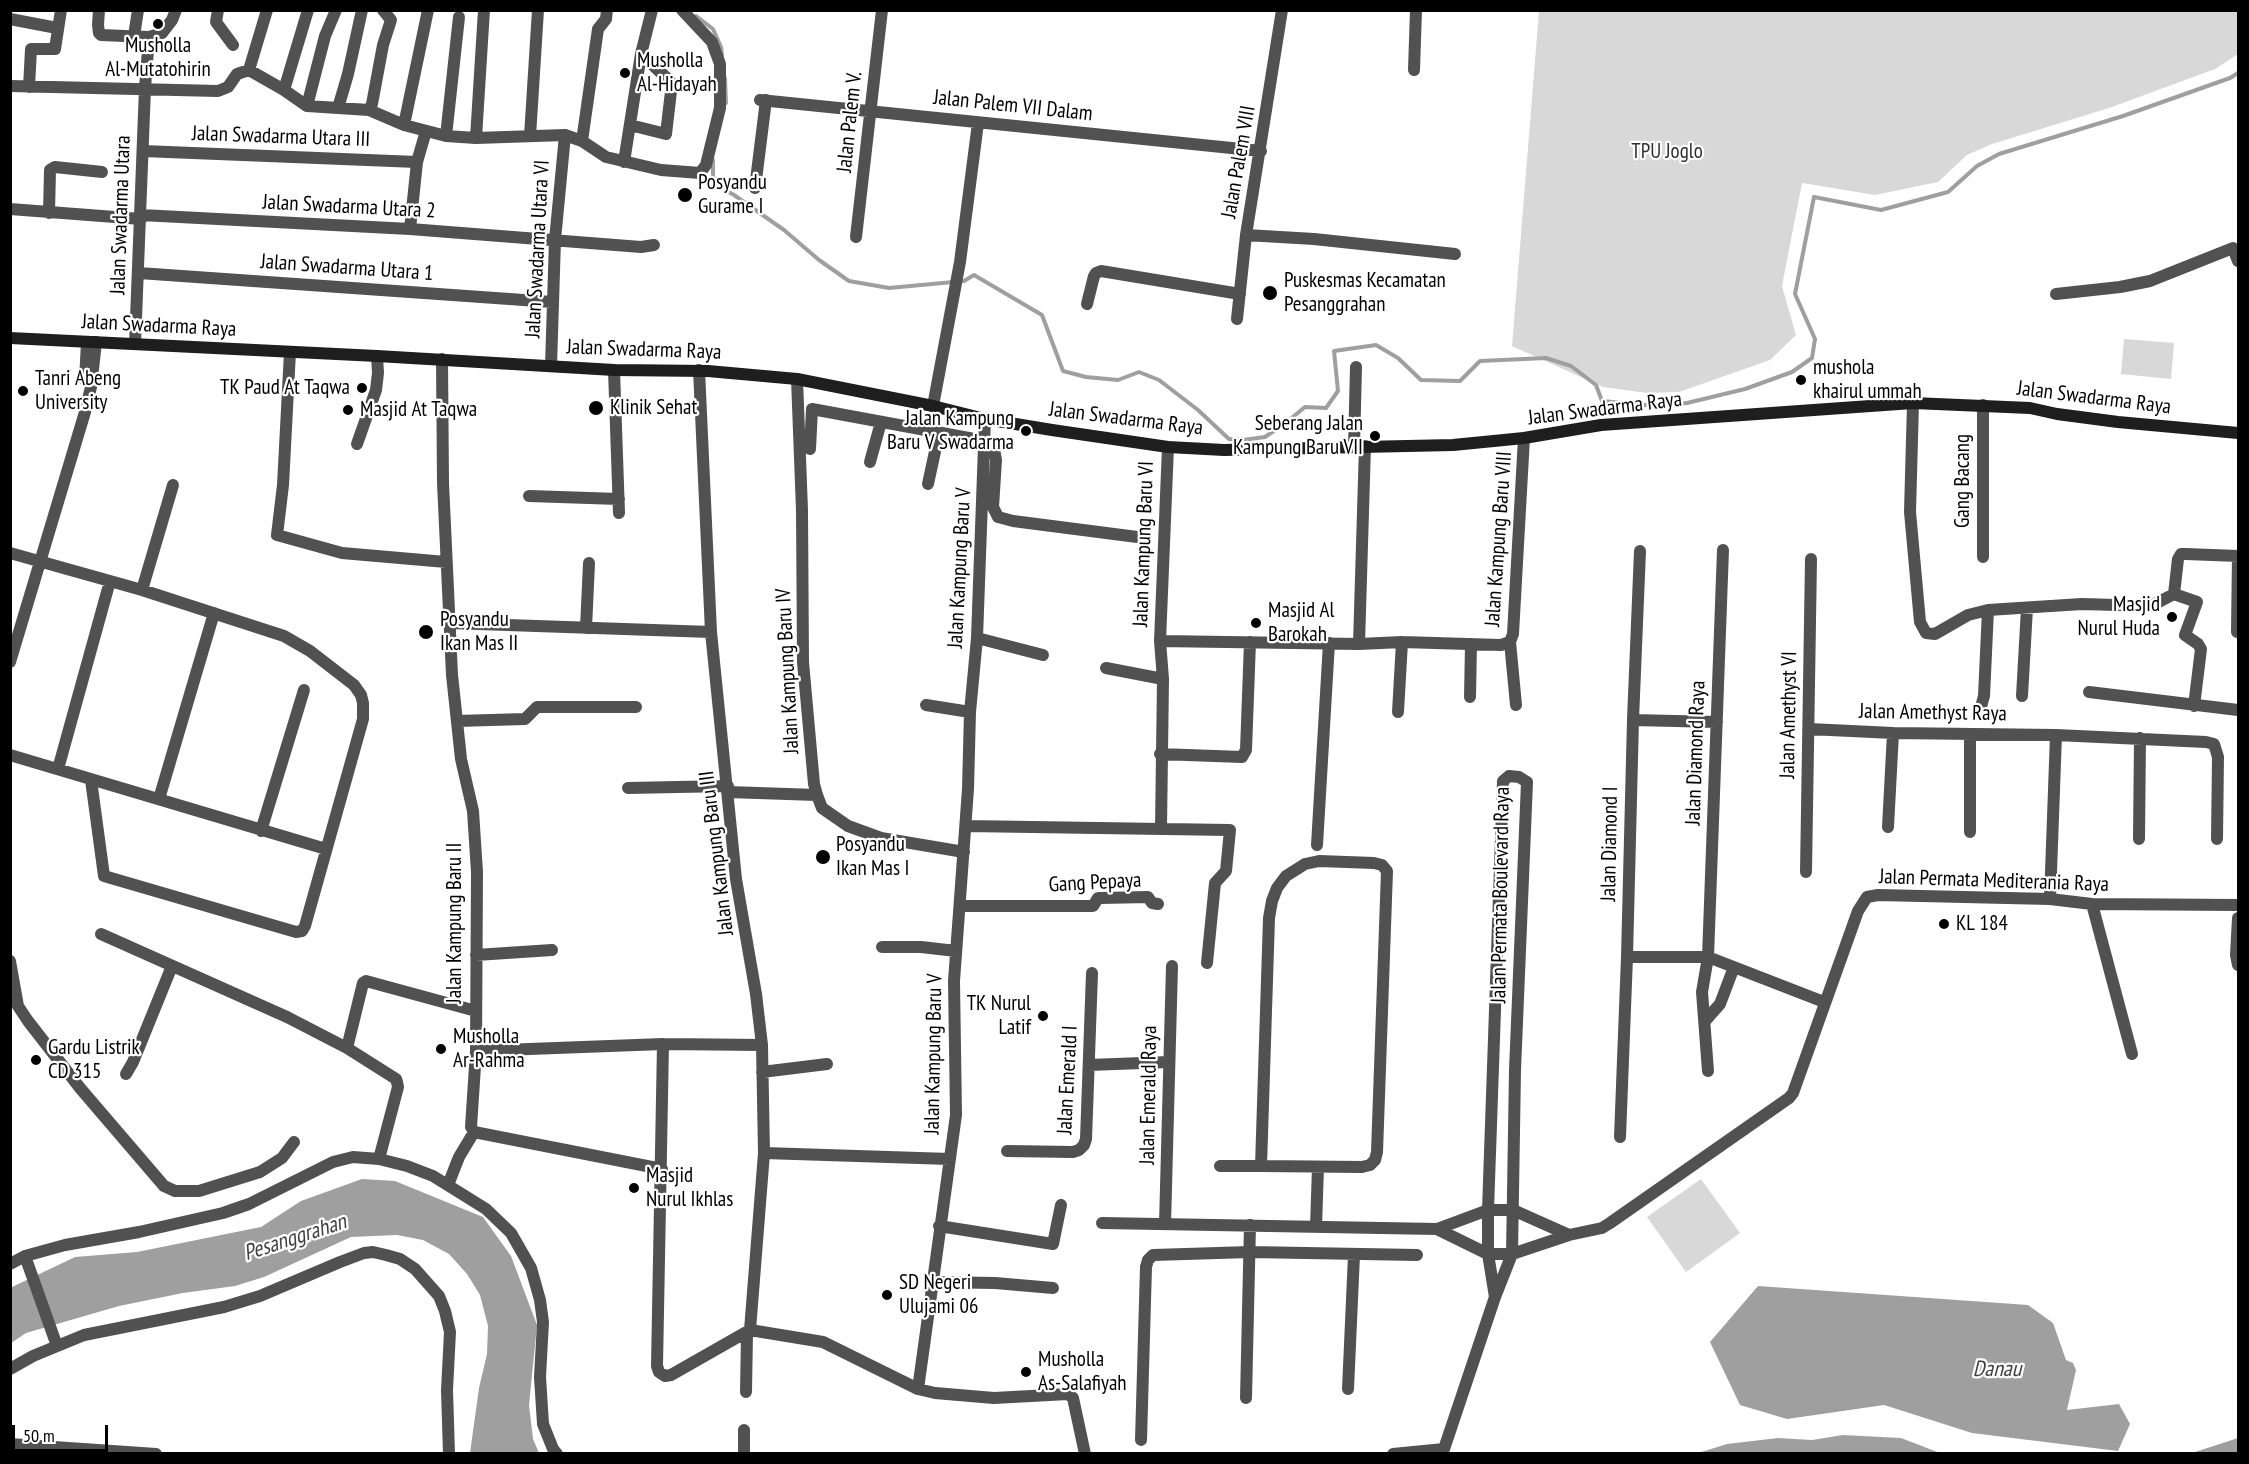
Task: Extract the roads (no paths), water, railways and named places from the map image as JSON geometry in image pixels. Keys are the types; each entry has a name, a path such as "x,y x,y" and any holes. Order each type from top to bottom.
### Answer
{"main road":[{"name":"Jalan Swadarma Raya","path":"10,338 442,359 614,370 699,370 797,379 933,406 985,419 1168,447 1224,450 1454,445 1524,438 1601,425 1913,403 2030,408 2118,422 2238,433"}],"street":[{"path":"29,87 31,49 55,50 61,10"},
{"path":"99,10 99,33 101,35 148,37 162,33 176,10"},
{"path":"134,36 138,10"},
{"path":"218,10 216,21 233,45"},
{"path":"249,70 267,10"},
{"path":"284,90 308,10"},
{"path":"307,106 325,36 336,10"},
{"path":"338,108 362,10"},
{"path":"369,110 383,45 391,21 382,10"},
{"path":"404,125 428,10"},
{"path":"477,138 484,10"},
{"path":"530,136 538,10"},
{"path":"582,141 598,29 606,19 607,10"},
{"path":"624,162 641,54 652,10"},
{"path":"10,86 218,91 228,87 237,74 249,70 307,106 369,110 404,125 446,136 477,138 564,135 582,141 606,157 661,170 700,173 706,165 720,108 720,64 712,42 682,10"},
{"name":"Jalan Palem V.","path":"856,237 882,10"},
{"name":"Jalan Palem VIII","path":"1237,319 1246,235 1282,10"},
{"path":"1414,70 1416,10"},
{"path":"446,136 459,17"},
{"path":"10,18 57,28"},
{"name":"Jalan Swadarma Utara","path":"135,344 148,37"},
{"path":"630,125 666,134 672,83 641,54"},
{"name":"Jalan Palem VII Dalam","path":"755,188 763,100 1261,151"},
{"path":"933,406 959,263 978,123"},
{"path":"410,229 417,162 426,131"},
{"name":"Jalan Swadarma Utara VI","path":"551,366 555,240 564,135"},
{"name":"Jalan Swadarma Utara III","path":"143,151 417,162"},
{"path":"49,213 50,170 55,167 102,172"},
{"name":"Jalan Swadarma Utara 2","path":"10,209 49,213 410,229 640,247 654,245"},
{"path":"1246,235 1314,239 1455,255"},
{"path":"2056,294 2120,287 2150,281 2234,248 2238,261"},
{"path":"1087,304 1094,276 1101,271 1240,294"},
{"name":"Jalan Swadarma Utara 1","path":"139,273 552,302"},
{"path":"10,662 85,412 92,342"},
{"path":"291,352 283,485 277,536 342,553 446,562"},
{"path":"357,444 376,390 377,356"},
{"name":"Jalan Kampung Baru II","path":"442,359 449,623 460,759 473,810 477,872 476,1051 471,1127 474,1132"},
{"path":"1356,367 1360,447 1359,644"},
{"path":"614,370 619,513"},
{"name":"Jalan Kampung Baru III","path":"699,370 711,632 736,879 756,994 762,1045 764,1153 746,1392"},
{"name":"Jalan Kampung Baru IV","path":"797,379 802,510 803,662 814,784 817,795"},
{"path":"1913,403 1910,512 1922,628 1926,633 1935,634 1968,615 1988,610 2082,604 2151,606 2174,594 2197,602 2185,635 2201,649 2194,706"},
{"name":"Gang Bacang","path":"1983,405 1983,557"},
{"path":"810,449 812,409 985,441 993,444 996,460 993,507 998,517 1005,520 1145,538"},
{"name":"Jalan Kampung Baru V","path":"918,1389 956,1115 954,1001 956,951 966,826 970,712 977,638 985,419"},
{"path":"870,462 881,422"},
{"path":"2238,422 2238,433"},
{"path":"928,484 939,433"},
{"name":"Jalan Kampung Baru VIII","path":"1516,705 1510,642 1513,634 1524,438"},
{"name":"Jalan Kampung Baru VI","path":"1161,828 1160,641 1168,447"},
{"path":"142,590 173,485"},
{"path":"529,496 619,499"},
{"name":"Jalan Diamond Raya","path":"1708,1071 1702,992 1708,957 1723,550"},
{"name":"Jalan Diamond I","path":"1620,1137 1627,957 1632,720 1640,551"},
{"path":"10,553 142,590 284,636 319,658 354,685 361,695 363,719 302,931 296,932 104,876 91,780"},
{"path":"2174,594 2178,559 2181,554 2238,556 2237,632"},
{"name":"Jalan Amethyst VI","path":"1806,872 1811,559"},
{"path":"586,628 589,563"},
{"path":"58,769 111,581"},
{"path":"2022,696 2027,608"},
{"path":"1979,714 1984,696 1988,610"},
{"path":"159,799 214,614"},
{"path":"449,623 711,632"},
{"path":"977,638 1042,655"},
{"name":"Jalan Kampung Baru VI","path":"1160,641 1359,644 1402,642 1501,645 1510,642"},
{"path":"1160,754 1242,757 1246,750 1250,642"},
{"path":"1398,712 1402,642"},
{"path":"1317,845 1329,643"},
{"path":"1470,697 1471,644"},
{"path":"1106,668 1162,679"},
{"path":"261,831 304,690"},
{"path":"2089,692 2238,710"},
{"path":"926,705 970,712"},
{"path":"456,721 525,719 537,707 636,707"},
{"path":"1632,720 1717,722"},
{"name":"Jalan Amethyst Raya","path":"1809,729 2140,738 2214,744 2218,757 2217,839"},
{"path":"1888,827 1893,733"},
{"path":"1970,734 1970,832"},
{"path":"2050,899 2056,735"},
{"path":"2139,839 2140,738"},
{"path":"10,755 326,849"},
{"name":"Jalan Permata Boulevard Raya","path":"1393,1454 1444,1449 1495,1297 1512,1254 1515,1070 1527,782 1519,777 1509,776 1503,781 1488,1210 1488,1254 1495,1297"},
{"path":"628,788 728,789 817,795 822,808 848,826 881,838 964,852"},
{"path":"966,826 1225,829 1231,832 1226,871 1215,883 1207,963"},
{"path":"1220,1166 1318,1167 1370,1165 1376,1160 1388,881 1387,871 1382,865 1319,861 1305,864 1286,876 1277,888 1269,918 1261,1166"},
{"name":"Jalan Permata Mediterania Raya","path":"1488,1254 1512,1254 1610,1223 1789,1098 1793,1093 1858,911 1867,897 1878,895 2050,899 2092,904 2238,905"},
{"name":"Gang Pepaya","path":"960,906 1093,906 1099,898 1146,897 1152,903 1158,904"},
{"path":"2092,904 2132,1054"},
{"path":"2238,918 2236,955 2238,965"},
{"path":"101,934 319,1032 396,1079 398,1087 379,1159"},
{"path":"882,947 921,947 956,951"},
{"path":"476,955 552,950"},
{"path":"1627,957 1708,957 1824,1002"},
{"path":"10,961 18,1006 28,1021 80,1088 164,1186 175,1191 199,1191 260,1172 282,1158 294,1142"},
{"path":"126,1074 172,966"},
{"name":"Jalan Emerald Raya","path":"1166,1224 1172,966"},
{"path":"1705,1021 1720,1004 1734,967"},
{"name":"Jalan Emerald I","path":"1007,1151 1073,1152 1084,1145 1092,973"},
{"path":"347,1048 363,983 366,981 476,1011"},
{"path":"476,1051 663,1044 762,1045"},
{"path":"663,1044 657,1366 659,1372 665,1376 671,1375 749,1331 823,1342 918,1389 957,1396 994,1398 1068,1394 1074,1400 1085,1454"},
{"path":"1089,1065 1169,1062"},
{"path":"762,1072 828,1064"},
{"path":"448,1185 459,1157 474,1132 662,1169"},
{"path":"764,1153 950,1159"},
{"path":"10,1264 65,1245 140,1232 224,1213 249,1204 333,1162 353,1157 379,1159 407,1166 448,1185 486,1209 511,1233 531,1268 540,1300 543,1322 540,1377 543,1424 557,1454"},
{"path":"1316,1227 1318,1167"},
{"path":"939,1226 1053,1244 1061,1205"},
{"path":"1102,1222 1437,1229 1488,1210 1513,1210 1569,1235"},
{"path":"1246,1398 1250,1225"},
{"path":"1437,1229 1488,1254"},
{"path":"10,1369 55,1342 224,1307 260,1296 364,1253 373,1252 400,1259 415,1269 439,1296 445,1311 450,1332 447,1390 449,1454"},
{"path":"1141,1440 1146,1267 1153,1255 1250,1252 1417,1256"},
{"path":"1348,1389 1354,1255"},
{"path":"27,1260 55,1342"},
{"path":"932,1282 994,1283 1053,1288"},
{"path":"744,1430 744,1454"},
{"path":"10,1444 156,1454"}],"water":[{"name":"Pesanggrahan","path":"362,1179 395,1181 483,1217 511,1256 537,1325 529,1405 533,1439 539,1453 470,1453 479,1388 487,1354 488,1326 480,1295 467,1274 449,1254 423,1240 397,1235 351,1237 264,1277 235,1286 183,1293 119,1306 26,1333 11,1343 10,1288 75,1257 137,1252 261,1227 301,1201"},
{"name":"Danau","path":"1758,1286 2028,1305 2053,1323 2066,1360 2073,1363 2076,1370 2067,1410 2119,1404 2130,1424 2118,1451 1972,1433 1884,1405 1787,1419 1740,1405 1710,1342"},
{"path":"1843,1435 1901,1438 1940,1453 1698,1453 1727,1444 1778,1438 1812,1440"},
{"path":"2238,1438 2238,1453 2192,1453"}],"waterway":[{"path":"696,16 713,29 722,55"},
{"path":"713,160 713,176 716,185 784,230 819,260 849,281 889,288 964,281 974,275 1042,315 1063,371 1086,377 1118,380 1139,372 1159,380 1198,410 1229,439 1243,440 1265,437 1305,407 1326,408 1338,391 1334,351 1376,345 1398,358 1421,380 1460,381 1480,361 1546,358 1571,366 1596,385 1602,401 1655,406 1687,403 1745,389 1792,372 1812,358 1815,339 1795,294 1814,197 1881,210 1948,192 1977,166 1999,154 2123,116 2230,78 2238,73"},
{"path":"725,78 726,103"}],"place":[{"name":"Musholla Al-Mutatohirin","path":"158,24"},
{"name":"Musholla Al-Hidayah","path":"625,73"},
{"name":"Posyandu Gurame I","path":"685,195"},
{"name":"Puskesmas Kecamatan Pesanggrahan","path":"1270,293"},
{"name":"mushola khairul ummah","path":"1801,380"},
{"name":"TK Paud At Taqwa","path":"362,388"},
{"name":"Tanri Abeng University","path":"23,391"},
{"name":"Klinik Sehat","path":"596,408"},
{"name":"Masjid At Taqwa","path":"348,410"},
{"name":"Jalan Kampung Baru V Swadarma","path":"1026,431"},
{"name":"Seberang Jalan Kampung Baru VII","path":"1375,436"},
{"name":"Masjid Nurul Huda","path":"2172,617"},
{"name":"Masjid Al Barokah","path":"1256,623"},
{"name":"Posyandu Ikan Mas II","path":"426,632"},
{"name":"Posyandu Ikan Mas I","path":"823,857"},
{"name":"KL 184","path":"1944,924"},
{"name":"TK Nurul Latif","path":"1043,1016"},
{"name":"Musholla Ar-Rahma","path":"441,1049"},
{"name":"Gardu Listrik CD 315","path":"36,1060"},
{"name":"Masjid Nurul Ikhlas","path":"634,1188"},
{"name":"SD Negeri Ulujami 06","path":"887,1295"},
{"name":"Musholla As-Salafiyah","path":"1026,1372"}],"park label":[{"name":"TPU Joglo","path":"1667,152"}]}
